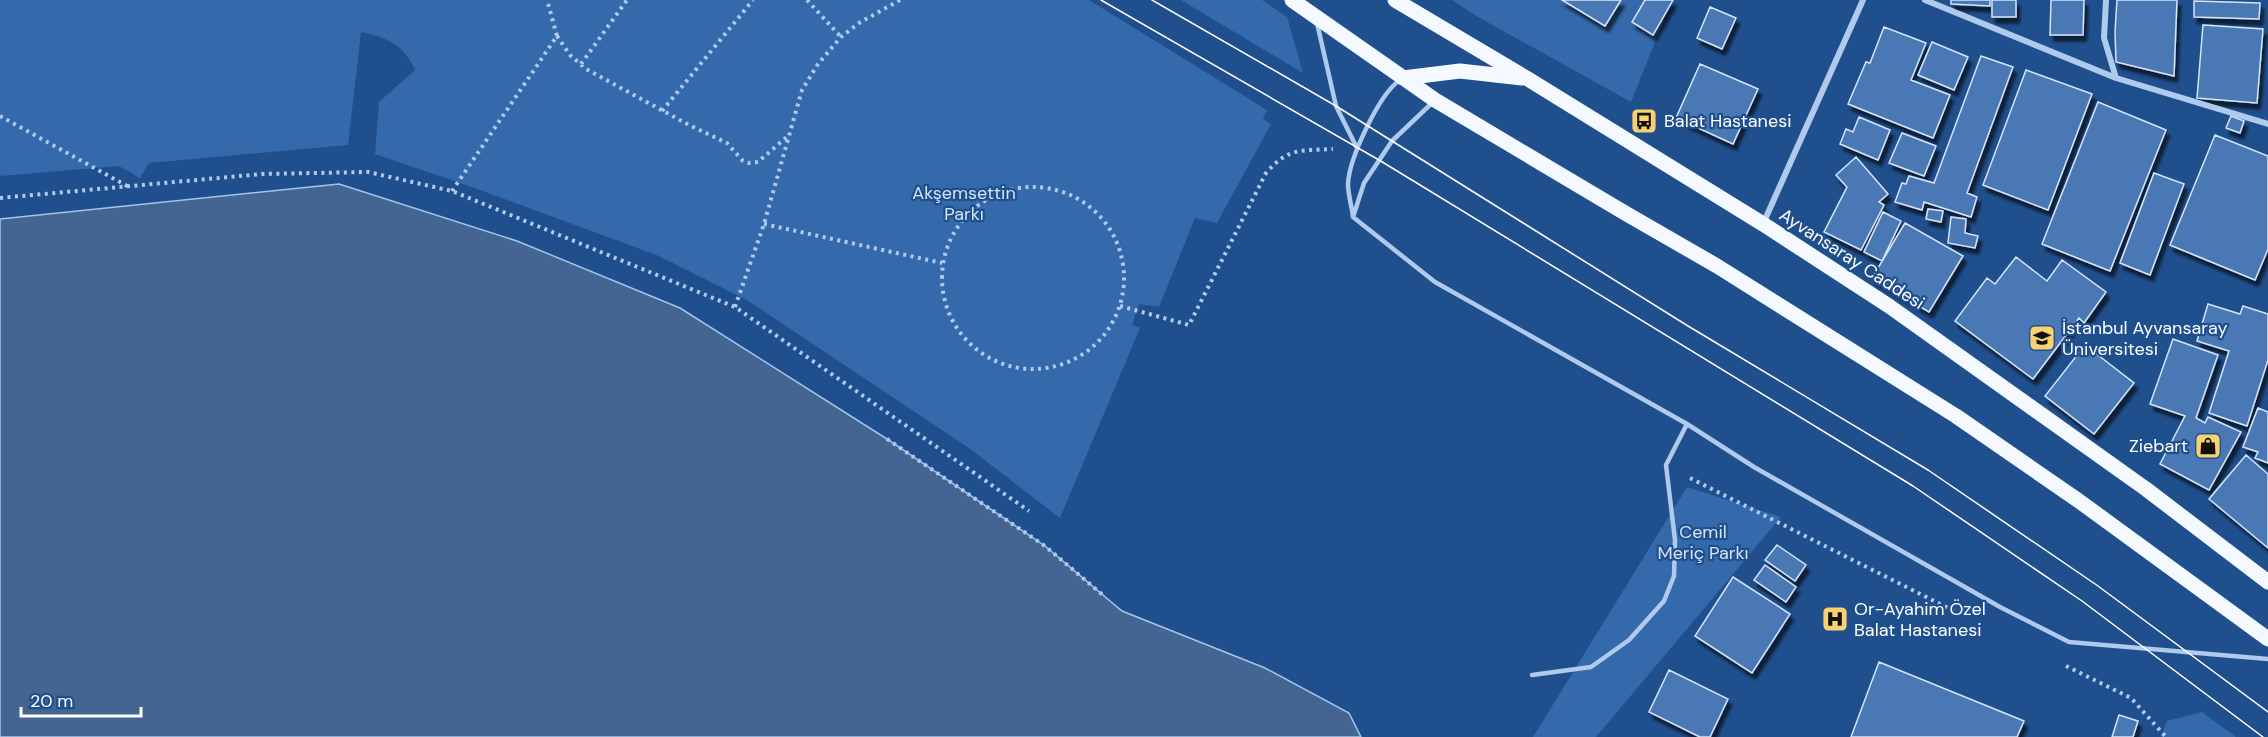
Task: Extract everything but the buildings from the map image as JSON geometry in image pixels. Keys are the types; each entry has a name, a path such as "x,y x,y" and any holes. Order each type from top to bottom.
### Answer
{"main road":[{"path":"1292,0 1435,100 1716,266 1956,416 2079,501 2268,639"},
{"name":"Ayvansaray Caddesi","path":"1395,0 1763,224 1889,306 2146,489 2268,582"},
{"path":"1403,78 1460,71 1528,79"}],"street":[{"path":"1763,224 1863,0"},
{"path":"1925,0 2116,78 2268,124"},
{"path":"2106,0 2103,38 2116,78"}],"lane":[{"path":"1316,17 1336,106 1357,148"},
{"path":"1403,78 1390,86 1357,148 1348,183 1353,217 1435,282 1687,423 1754,467 2000,607 2069,642 2268,659"},
{"path":"1353,217 1364,183 1392,141 1435,100"},
{"path":"1532,675 1591,667 1629,640 1664,601 1674,576 1675,540 1666,465 1687,423"}],"path":[{"path":"547,0 557,36 570,55 581,64 662,111 728,143 743,160 749,163 758,162 790,134"},
{"path":"581,64 627,0"},
{"path":"662,111 753,0"},
{"path":"807,0 841,36"},
{"path":"735,307 764,224 802,90 818,64 841,36 900,0"},
{"path":"452,191 557,36"},
{"path":"0,116 130,187"},
{"path":"1120,306 1189,325 1266,173 1277,161 1292,151 1357,148"},
{"path":"0,198 262,174 368,172 452,191 735,307 1029,511"},
{"path":"1027,186 1057,189 1084,201 1105,221 1120,248 1125,276 1120,306 1108,330 1089,350 1065,364 1038,369 1011,367 985,357 965,340 949,317 941,291 942,263 953,233 973,209 998,193 1027,186"},
{"path":"764,224 942,263"},
{"path":"887,440 1045,546 1104,597"},
{"path":"1666,465 1880,575"}],"green space":[{"name":"Akşemsettin Parkı","path":"0,0 1089,0 1267,110 1263,119 1271,124 1217,223 1195,218 1159,307 1139,304 1132,325 1140,328 1060,518 969,448 747,300 659,256 375,154 379,102 415,70 400,48 379,37 361,32 348,145 149,163 140,178 119,166 0,176"},
{"path":"1181,0 1262,0 1287,17 1303,73"},
{"path":"1452,0 1672,0 1631,102 1478,17"},
{"name":"Cemil Meriç Parkı","path":"1687,487 1781,517 1596,737 1533,737"},
{"path":"2202,712 2236,737 2161,737 2167,721"}],"shaded area":[{"path":"339,184 517,241 680,308 887,439 1045,546 1122,611 1265,668 1349,713 1361,737 0,737 0,219"}],"tram line":[{"path":"1101,0 1379,160 1913,486 2082,601 2263,737"},
{"path":"1152,0 1336,106 1688,326 1928,470 2098,586 2268,712"}],"place":[{"name":"Balat Hastanesi","path":"1644,121"},
{"name":"İstanbul Ayvansaray Üniversitesi","path":"2042,338"},
{"name":"Ziebart","path":"2208,446"},
{"name":"Or-Ayahim Özel Balat Hastanesi","path":"1835,619"}]}
